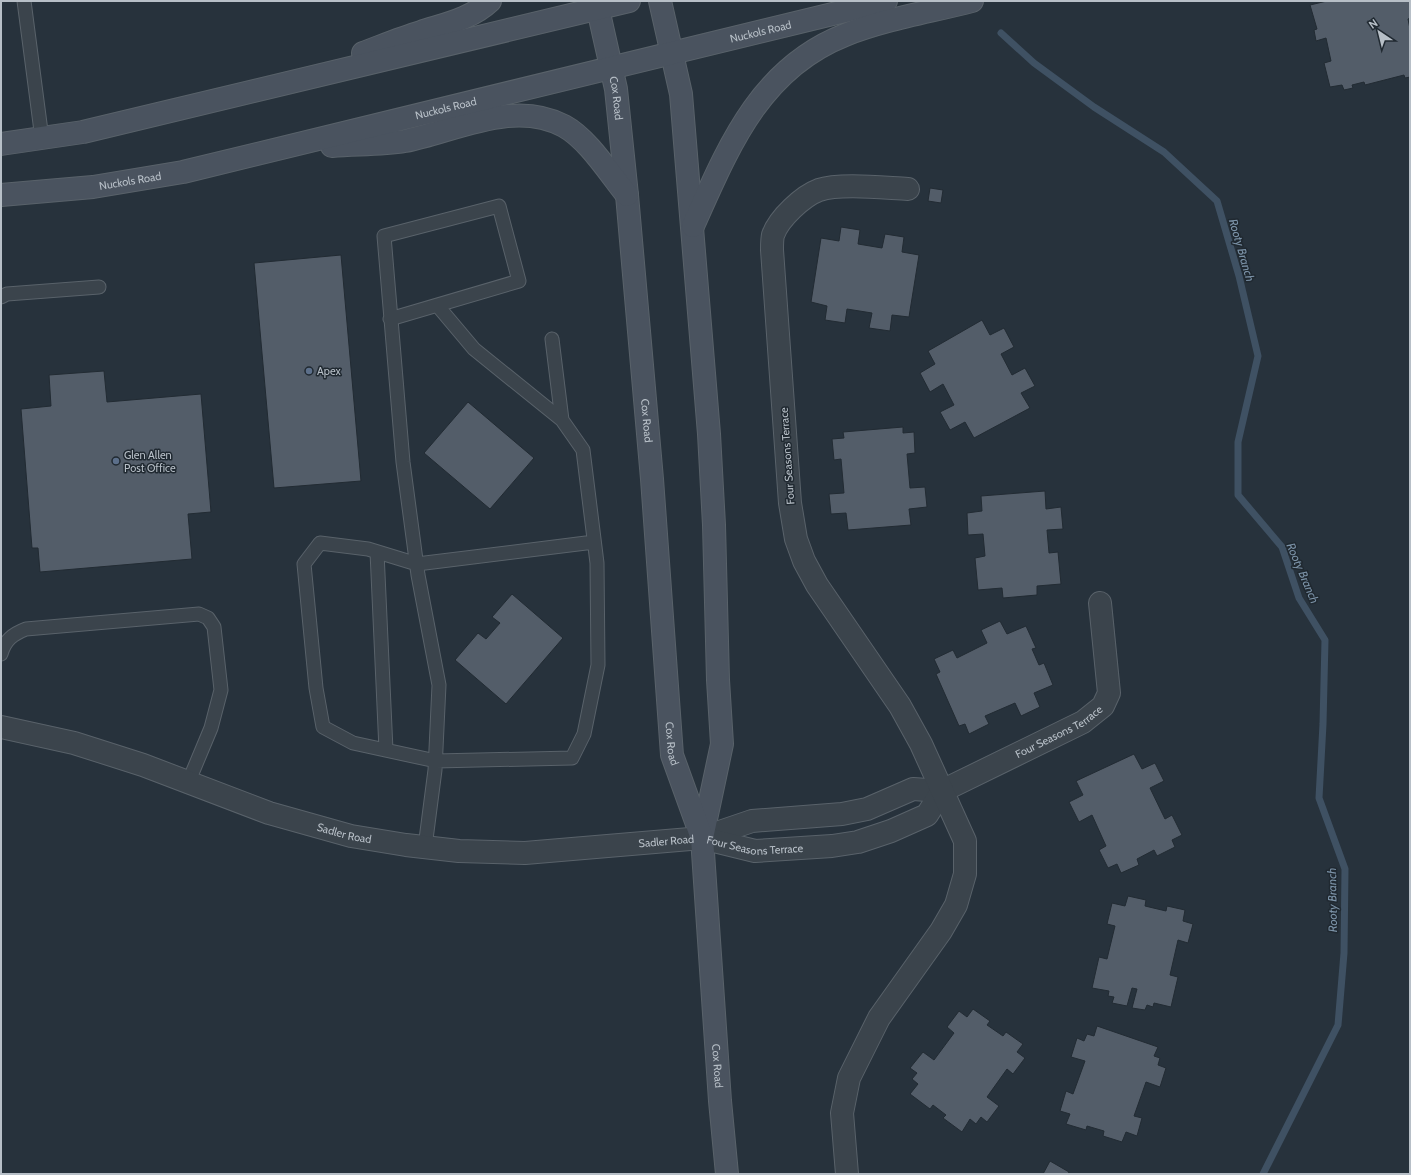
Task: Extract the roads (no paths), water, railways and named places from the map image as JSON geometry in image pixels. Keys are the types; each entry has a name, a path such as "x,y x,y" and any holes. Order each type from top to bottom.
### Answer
{"main road":[{"path":"264,89 421,32 448,25 469,16 490,1"},
{"path":"1,144 42,139 90,130 264,89 597,5 629,1"},
{"name":"Cox Road","path":"660,1 681,94 709,434 718,680 722,744 702,838"},
{"name":"Nuckols Road","path":"1,195 51,192 183,172 886,1"},
{"path":"691,229 715,177 750,112 777,81 792,67 824,45 846,35 869,27 972,1"},
{"name":"Cox Road","path":"597,5 613,68 627,194 652,479 672,754 702,838 720,1101 727,1174"},
{"path":"273,150 403,141 490,119 511,116 531,116 548,119 564,126 575,134 586,143 627,194"}],"street":[{"name":"Four Seasons Terrace","path":"847,1174 842,1113 849,1078 879,1018 941,930 956,905 965,874 965,841 921,744 900,706 817,584 804,561 796,539 790,503 772,250 773,234 785,216 799,201 819,190 842,187 908,189"},
{"name":"Four Seasons Terrace","path":"702,838 752,821 842,814 867,808 913,789 942,791 1083,722 1103,706 1108,693 1100,604"},
{"name":"Sadler Road","path":"1,727 74,743 143,765 269,813 343,834 425,847 459,851 525,853 702,838"},
{"name":"Four Seasons Terrace","path":"702,838 755,851 832,846 858,842 891,831 927,815 942,791"}],"lane":[{"path":"24,1 42,139"},
{"path":"390,319 519,281 499,206 384,236 390,319 402,462 417,564 439,685 436,761 425,847"},
{"path":"1,297 7,294 99,287"},
{"path":"437,305 474,349 562,420 583,450 597,563 598,665 584,734 572,758 436,761 353,743 323,727 316,688 304,564 320,543 377,552 417,564 594,542"},
{"path":"552,339 562,420"},
{"path":"377,552 386,750"},
{"path":"1,654 3,647 13,634 26,629 198,614 208,618 214,626 221,690 210,728 188,782"}],"waterway":[{"name":"Rooty Branch","path":"1001,33 1034,63 1094,107 1164,152 1217,201 1239,276 1258,356 1238,442 1238,495 1282,547 1299,598 1325,640 1319,798 1345,869 1344,953 1338,1025 1263,1174"}],"place":[{"name":"Apex","path":"309,371"},
{"name":"Glen Allen Post Office","path":"116,461"}]}
